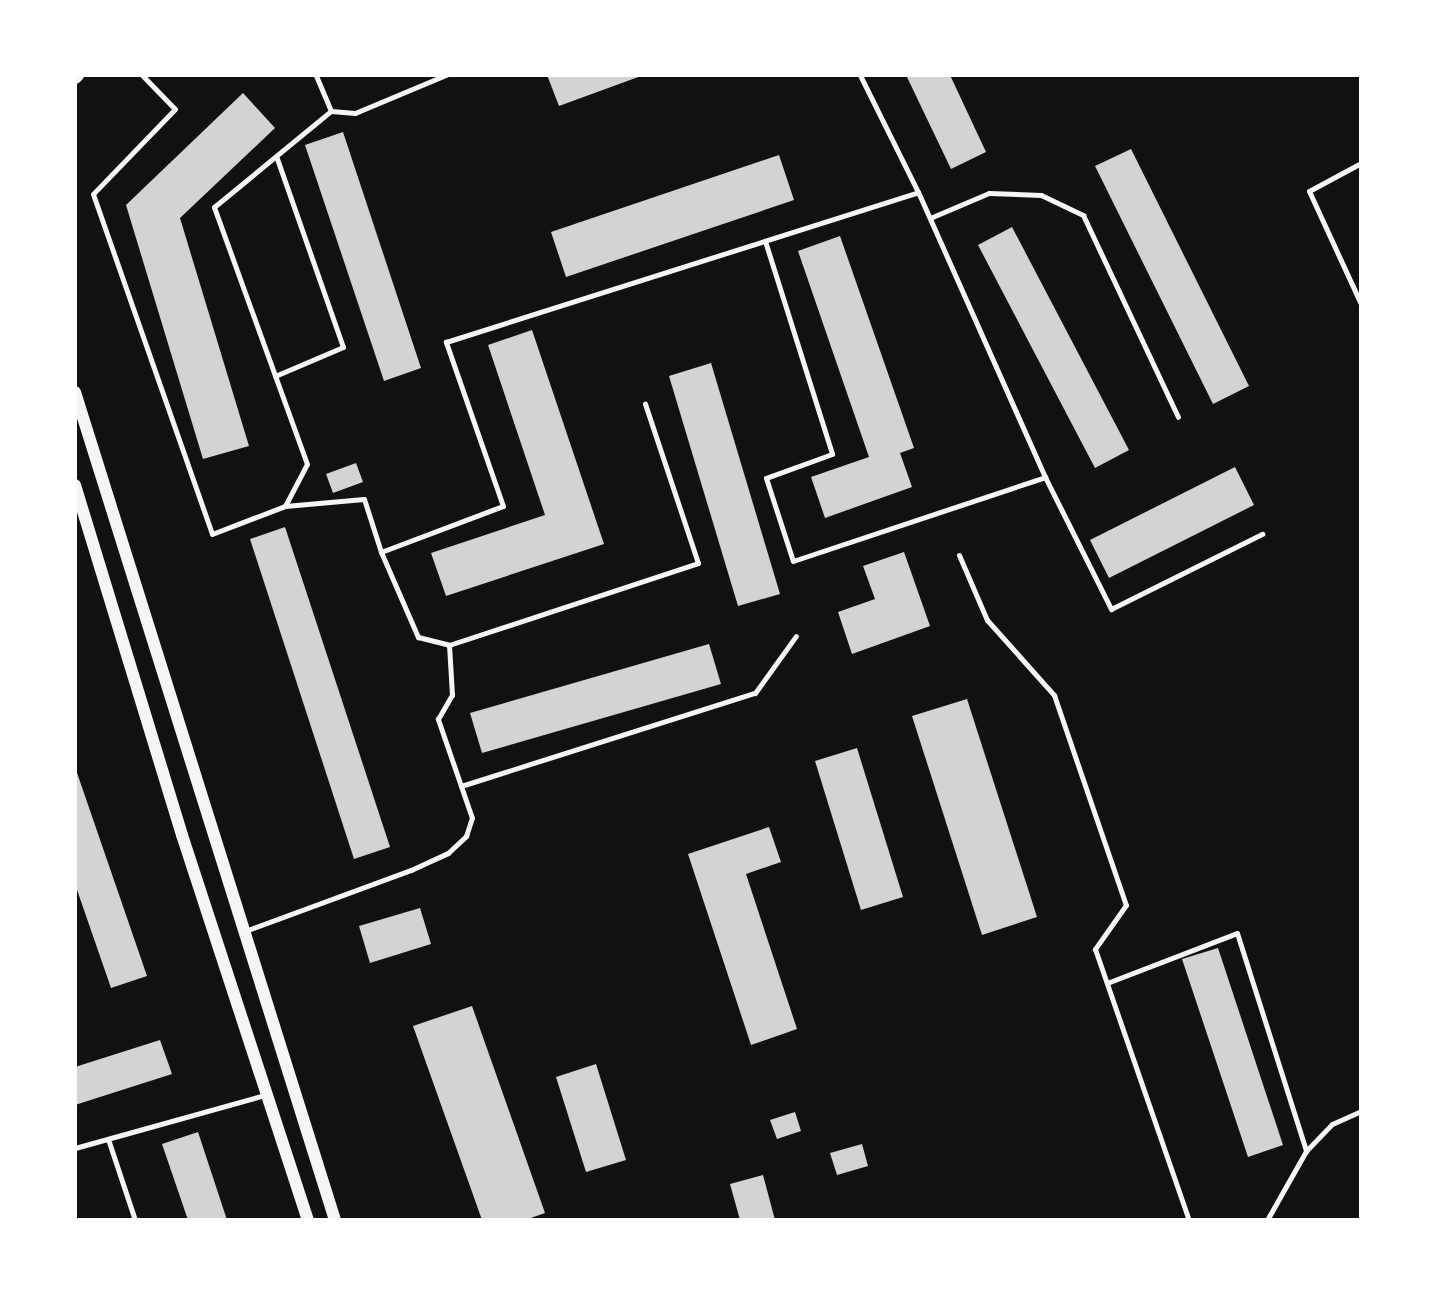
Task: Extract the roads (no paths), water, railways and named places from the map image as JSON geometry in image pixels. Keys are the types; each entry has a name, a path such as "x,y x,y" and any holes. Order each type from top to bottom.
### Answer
{"street":[{"path":"75,392 242,932 335,1220"},
{"path":"75,485 81,524 308,1220"}],"lane":[{"path":"142,75 175,110 93,194 212,534 285,506 364,499 381,552 418,637 449,645 698,563 645,404"},
{"path":"316,75 331,111"},
{"path":"285,506 307,464 214,207 331,111 355,113 446,75"},
{"path":"860,75 930,218 1045,477 1111,609 1262,534"},
{"path":"275,376 343,347 276,156"},
{"path":"1361,163 1309,191 1361,304"},
{"path":"381,552 503,506 446,342 918,192"},
{"path":"930,218 989,193 1041,195 1083,215 1178,417"},
{"path":"765,241 832,454 766,478 793,561 1045,477"},
{"path":"959,555 987,620 1054,695 1126,905 1095,949 1189,1220"},
{"path":"461,786 755,693 796,636"},
{"path":"242,932 448,853 466,836 472,818 438,719 452,695 449,645"},
{"path":"1107,983 1237,933 1306,1150"},
{"path":"75,1148 269,1094"},
{"path":"1267,1220 1306,1150 1332,1125 1361,1111"},
{"path":"108,1139 135,1220"}]}
